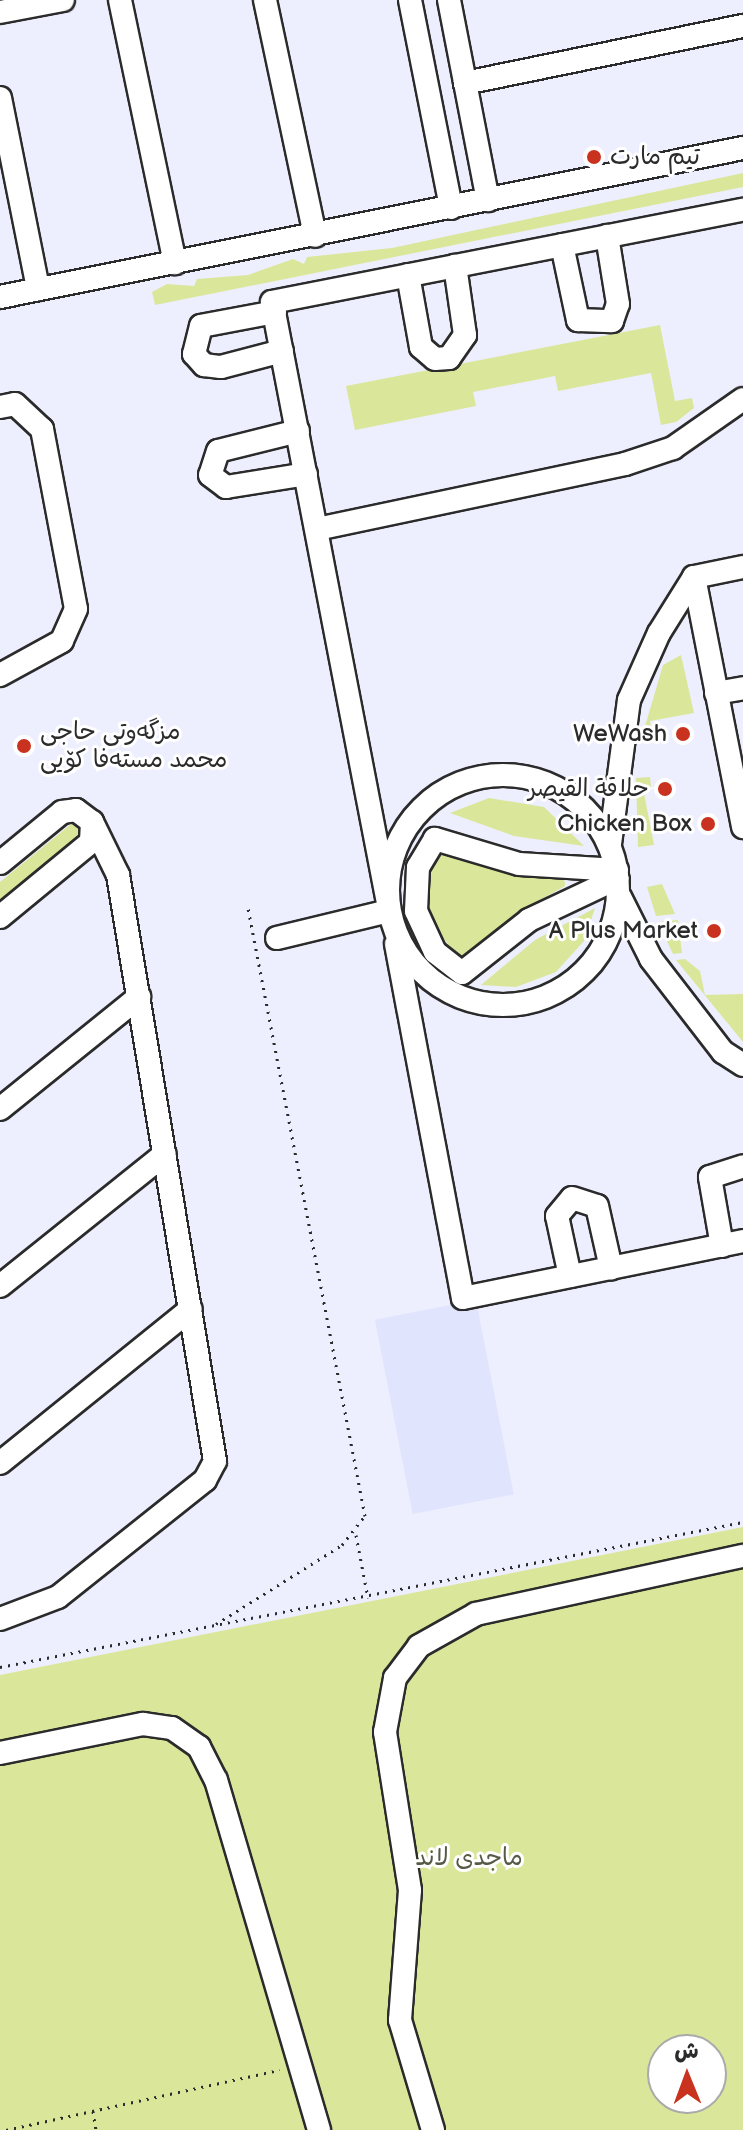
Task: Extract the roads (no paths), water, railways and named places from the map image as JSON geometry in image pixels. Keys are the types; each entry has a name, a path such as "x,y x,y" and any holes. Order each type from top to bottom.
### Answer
{"street":[{"path":"0,12 63,0"},
{"path":"120,0 175,263"},
{"path":"265,0 315,236"},
{"path":"410,0 451,208"},
{"path":"449,0 488,200"},
{"path":"465,83 743,26"},
{"path":"0,98 38,289"},
{"path":"0,297 743,148"},
{"path":"743,210 272,302 463,1298 733,1243 710,1177 723,1167 743,1166"},
{"path":"562,245 578,320 612,321 618,304 607,236"},
{"path":"408,275 421,347 435,359 449,358 465,335 455,266"},
{"path":"275,312 201,326 194,354 204,365 221,367 282,351"},
{"path":"317,529 625,464 673,448 743,399"},
{"path":"0,407 15,404 42,429 76,609 62,641 0,675"},
{"path":"298,431 218,451 210,475 226,487 306,474"},
{"path":"694,577 743,567"},
{"path":"694,577 742,815"},
{"path":"694,577 629,700 613,786 610,847 618,880 642,944 723,1052 743,1065"},
{"path":"716,693 743,688"},
{"path":"613,786 602,802 577,802 515,776 449,789 401,837 390,911 423,973 449,992 488,1004 520,1004 557,991 605,944 627,934 642,944"},
{"path":"577,802 610,847"},
{"path":"0,863 62,812 76,810 92,822 115,861 214,1446 209,1474 58,1597 0,1619"},
{"path":"0,917 91,842 92,822"},
{"path":"435,839 519,864 618,880 529,920 462,973 435,952 416,911 418,867 435,839"},
{"path":"605,944 618,880"},
{"path":"277,938 390,911"},
{"path":"0,1109 139,997"},
{"path":"0,1286 165,1154"},
{"path":"570,1276 557,1216 572,1198 597,1206 611,1268"},
{"path":"0,1463 191,1309"},
{"path":"433,2130 400,2020 410,1890 385,1732 395,1678 419,1646 476,1614 743,1556"},
{"path":"0,1753 143,1724 172,1728 199,1747 216,1780 319,2130"}],"place":[{"name":"تيم مارت","path":"594,157"},
{"name":"WeWash","path":"683,734"},
{"name":"مزگەوتی حاجی محمد مستەفا کۆیی","path":"24,746"},
{"name":"حلاقة القيصر","path":"665,789"},
{"name":"Chicken Box","path":"708,824"},
{"name":"A Plus Market","path":"714,931"}],"park label":[{"name":"ماجدی لاند","path":"469,1858"}]}
